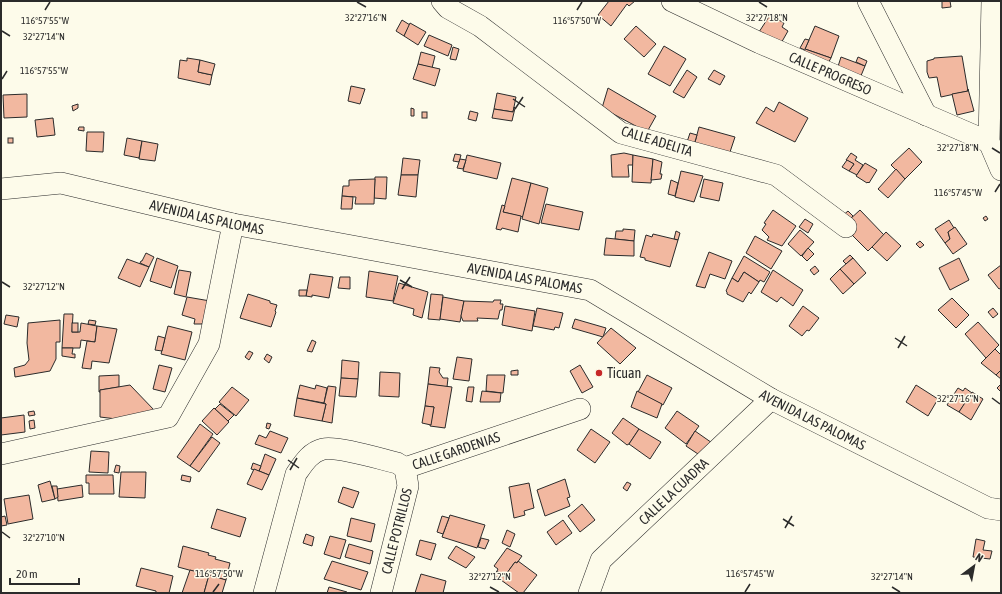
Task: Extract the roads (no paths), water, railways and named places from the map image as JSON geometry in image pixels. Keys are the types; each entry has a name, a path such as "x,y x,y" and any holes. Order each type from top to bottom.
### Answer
{"street":[{"name":"CALLE ADELITA","path":"442,1 448,8 480,26 621,133 776,175 846,227"},
{"name":"CALLE PROGRESO","path":"672,1 760,43 989,142"},
{"path":"868,1 926,116"},
{"path":"992,1 989,142 1001,170"},
{"name":"AVENIDA LAS PALOMAS","path":"1,189 61,183 233,224 590,290 771,399 988,508 1001,510"},
{"path":"1,454 168,417 209,344 233,224"},
{"name":"CALLE LA CUADRA","path":"589,593 601,560 771,399"},
{"name":"CALLE GARDENIAS","path":"264,593 296,474 310,456 323,449 336,449 397,463 405,468 580,409"},
{"name":"CALLE POTRILLOS","path":"381,593 408,486 405,468"}],"place":[{"name":"Ticuan","path":"599,373"}]}
